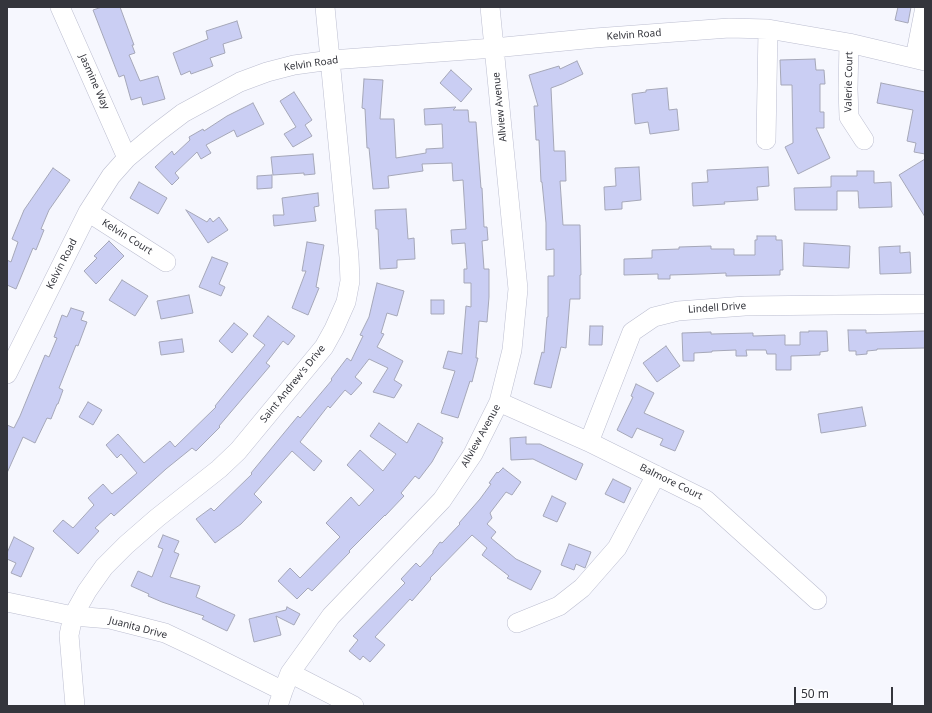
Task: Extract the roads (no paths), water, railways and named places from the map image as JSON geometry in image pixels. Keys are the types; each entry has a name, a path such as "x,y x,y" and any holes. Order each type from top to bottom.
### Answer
{"street":[{"name":"Jasmine Way","path":"60,7 127,158"},
{"name":"Saint Andrew's Drive","path":"74,706 69,635 73,616 87,591 104,567 157,518 219,469 238,451 324,347 346,302 350,281 349,257 325,7"},
{"name":"Allview Avenue","path":"281,698 290,674 331,616 442,500 473,454 499,402 512,350 518,289 490,7"},
{"name":"Kelvin Road","path":"7,374 88,212 111,176 127,158 183,113 240,82 267,72 294,65 331,60 728,28 768,29 850,43 920,60 925,7"},
{"path":"766,140 768,29"},
{"name":"Valerie Court","path":"850,43 848,89 849,117 864,140"},
{"name":"Kelvin Court","path":"88,212 166,262"},
{"name":"Lindell Drive","path":"589,442 632,332 654,317 678,311 745,306 925,304"},
{"name":"Balmore Court","path":"499,402 589,442 706,500 817,600"},
{"path":"517,623 560,606 582,588 617,548 656,476"},
{"name":"Juanita Drive","path":"7,602 73,616 110,619 165,634 199,649 281,698"},
{"path":"290,674 354,706"}]}
